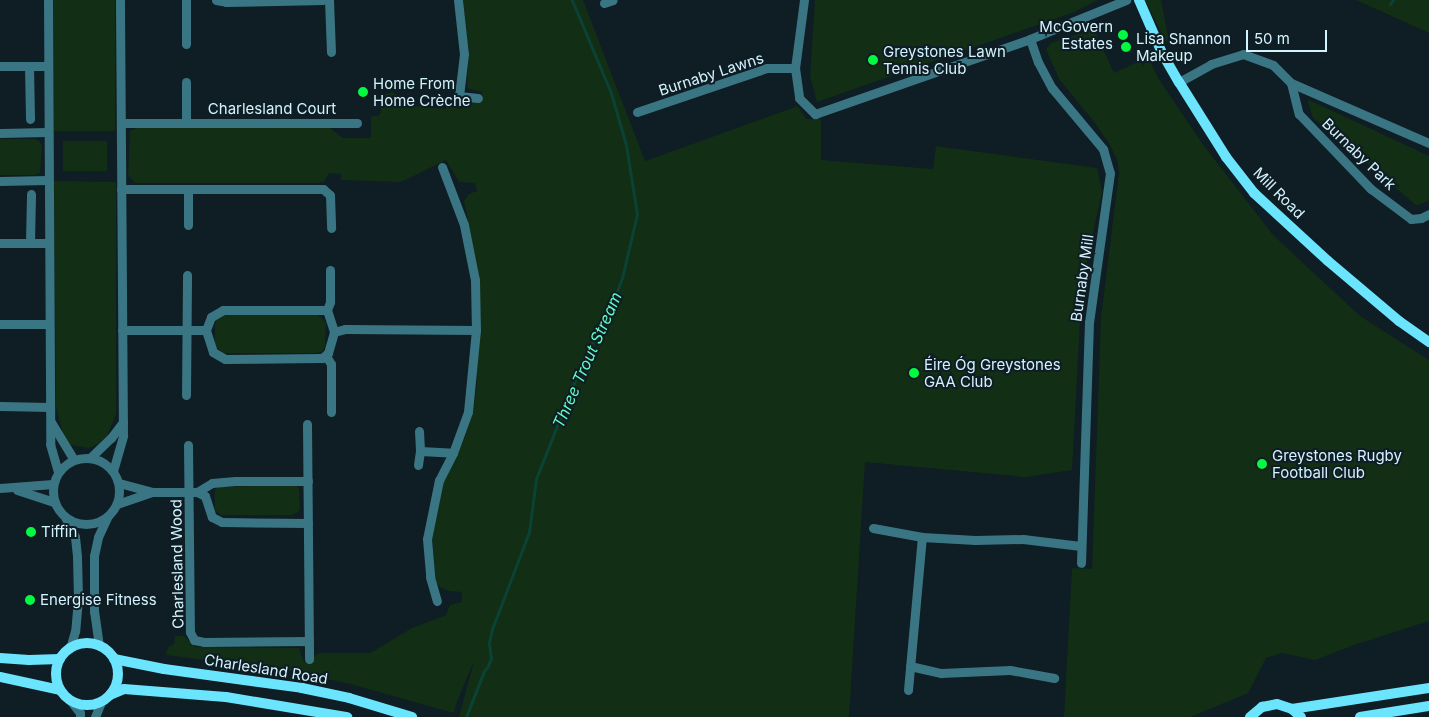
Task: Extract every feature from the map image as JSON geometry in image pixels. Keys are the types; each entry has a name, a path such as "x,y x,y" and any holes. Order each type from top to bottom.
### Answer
{"main road":[{"name":"Mill Road","path":"1138,0 1162,53 1179,82 1226,156 1254,192 1328,262 1399,321 1429,342"},
{"path":"110,695 117,681 118,670 114,659 99,646 87,643 70,648 60,658 56,678 60,690 70,700 87,706 101,702 124,688 226,697 347,717"},
{"path":"0,658 29,660 60,658"},
{"name":"Charlesland Road","path":"114,659 164,669 302,688 349,698 412,717"},
{"path":"0,677 60,690"},
{"path":"1292,709 1429,688"},
{"path":"1250,717 1256,711 1269,705 1285,706 1301,717"},
{"path":"1360,717 1429,706"}],"street":[{"path":"48,0 50,444 58,472 54,484 55,502 75,536 78,599 75,631 70,648"},
{"path":"113,471 123,435 120,0"},
{"path":"186,0 186,44"},
{"path":"216,0 226,2 323,0"},
{"path":"329,0 331,52"},
{"path":"458,0 464,54 459,96 478,98"},
{"path":"804,0 795,68 799,98 815,114 1030,39 1126,0"},
{"name":"Burnaby Mill","path":"1030,39 1038,62 1052,88 1103,149 1110,173 1089,322 1081,563"},
{"name":"Burnaby Park","path":"1179,82 1210,64 1243,54 1273,65 1291,83 1429,143"},
{"path":"0,66 48,66"},
{"path":"29,66 30,119"},
{"name":"Burnaby Lawns","path":"637,112 767,68 795,68"},
{"name":"Charlesland Court","path":"186,82 186,123"},
{"name":"Burnaby Park","path":"1291,83 1300,114 1371,189 1410,219 1421,218 1429,214"},
{"name":"Charlesland Court","path":"121,123 357,123"},
{"path":"0,133 48,132"},
{"path":"437,601 430,577 427,539 440,480 453,453 468,412 476,330 475,280 464,225 442,167"},
{"path":"0,181 48,180"},
{"path":"121,189 323,189 330,195 331,228"},
{"path":"188,189 188,225"},
{"path":"30,243 31,194"},
{"path":"0,242 48,243"},
{"path":"326,356 334,332 327,310 330,302 330,270"},
{"path":"186,395 187,275"},
{"path":"326,356 322,358 226,359 213,352 206,330 211,317 223,310 327,310"},
{"path":"0,324 49,324"},
{"path":"334,332 345,329 476,330"},
{"path":"122,330 206,330"},
{"path":"326,356 331,364 331,412"},
{"path":"0,406 50,407"},
{"path":"90,458 111,438 123,421"},
{"path":"51,422 74,460"},
{"path":"307,424 309,659"},
{"path":"418,432 420,451 418,466"},
{"name":"Charlesland Wood","path":"188,445 193,492 190,632 194,640 204,642 309,641"},
{"path":"420,451 453,453"},
{"path":"58,472 74,460 90,458 99,460 113,471 118,483 119,494 116,504 98,537 94,556 94,612 99,646"},
{"name":"Charlesland Wood","path":"193,492 212,484 235,481 308,480"},
{"name":"Charlesland Wood","path":"118,483 153,492 193,492 205,496 212,517 222,522 308,523"},
{"path":"0,488 15,489 54,484"},
{"path":"15,489 55,502"},
{"name":"Charlesland Wood","path":"116,504 153,492"},
{"path":"64,516 81,524 91,524 108,516"},
{"path":"873,528 922,536 975,540 1023,539 1081,546"},
{"path":"908,690 922,536"},
{"path":"910,666 941,673 1010,670 1054,678"},
{"path":"70,700 80,713 80,717"},
{"path":"95,717 101,702"}],"green space":[{"path":"53,0 115,0 115,131 54,131"},
{"path":"463,0 583,0 645,161 798,106 806,119 821,119 821,160 933,169 936,146 1097,168 1102,192 1082,284 1072,470 1025,477 865,462 849,717 459,717 474,661 457,701 454,713 350,684 290,671 166,655 168,647 174,644 175,636 184,636 195,647 299,648 304,662 313,662 314,656 319,653 370,653 412,628 446,615 450,605 462,602 462,592 441,588 436,582 432,536 443,484 465,437 473,413 477,384 478,270 464,201 469,194 477,191 475,183 459,182 446,160 401,182 341,180 341,174 329,173 324,182 319,183 136,183 128,176 130,131 137,128 330,128 343,138 371,138 371,116 378,116 381,112 382,96 392,92 415,106 446,109 446,106 460,109 465,101 481,101 482,92 467,88 469,50"},
{"name":"Greystones Lawn Tennis Club","path":"815,0 1098,0 1072,13 817,102 810,76"},
{"path":"1145,0 1161,0 1169,41 1166,42"},
{"path":"1356,0 1429,0 1429,33"},
{"name":"Greystones Rugby Football Club","path":"1094,29 1114,73 1148,57 1158,78 1204,146 1273,235 1360,316 1429,360 1429,621 1354,645 1315,660 1282,653 1266,658 1248,693 1190,717 1064,717 1072,568 1092,569 1101,318 1119,173 1117,159 1108,142 1059,79 1046,49 1051,43"},
{"path":"1307,99 1429,156 1429,200 1417,206 1313,118"},
{"path":"0,139 35,139 39,141 42,146 40,173 35,175 0,175"},
{"path":"63,141 107,141 107,171 63,171"},
{"path":"54,181 116,182 116,414 107,436 98,444 89,448 71,445 64,438 56,407"},
{"path":"223,314 318,315 326,323 325,346 322,352 315,353 223,353 215,345 215,325 218,317"},
{"path":"295,485 299,488 300,509 292,515 221,515 215,510 215,490 218,487"}],"waterway":[{"name":"Three Trout Stream","path":"466,717 491,658 489,643 492,629 529,532 536,479 584,357 607,317 622,278 637,214 626,145 611,93 572,0"},
{"path":"1390,4 1393,0"}],"place":[{"name":"McGovern Estates","path":"1123,35"},
{"name":"Lisa Shannon Makeup","path":"1126,47"},
{"name":"Greystones Lawn Tennis Club","path":"873,60"},
{"name":"Home From Home Crèche","path":"363,92"},
{"name":"Éire Óg Greystones GAA Club","path":"914,373"},
{"name":"Greystones Rugby Football Club","path":"1262,464"},
{"name":"Tiffin","path":"31,532"},
{"name":"Energise Fitness","path":"30,600"}]}
